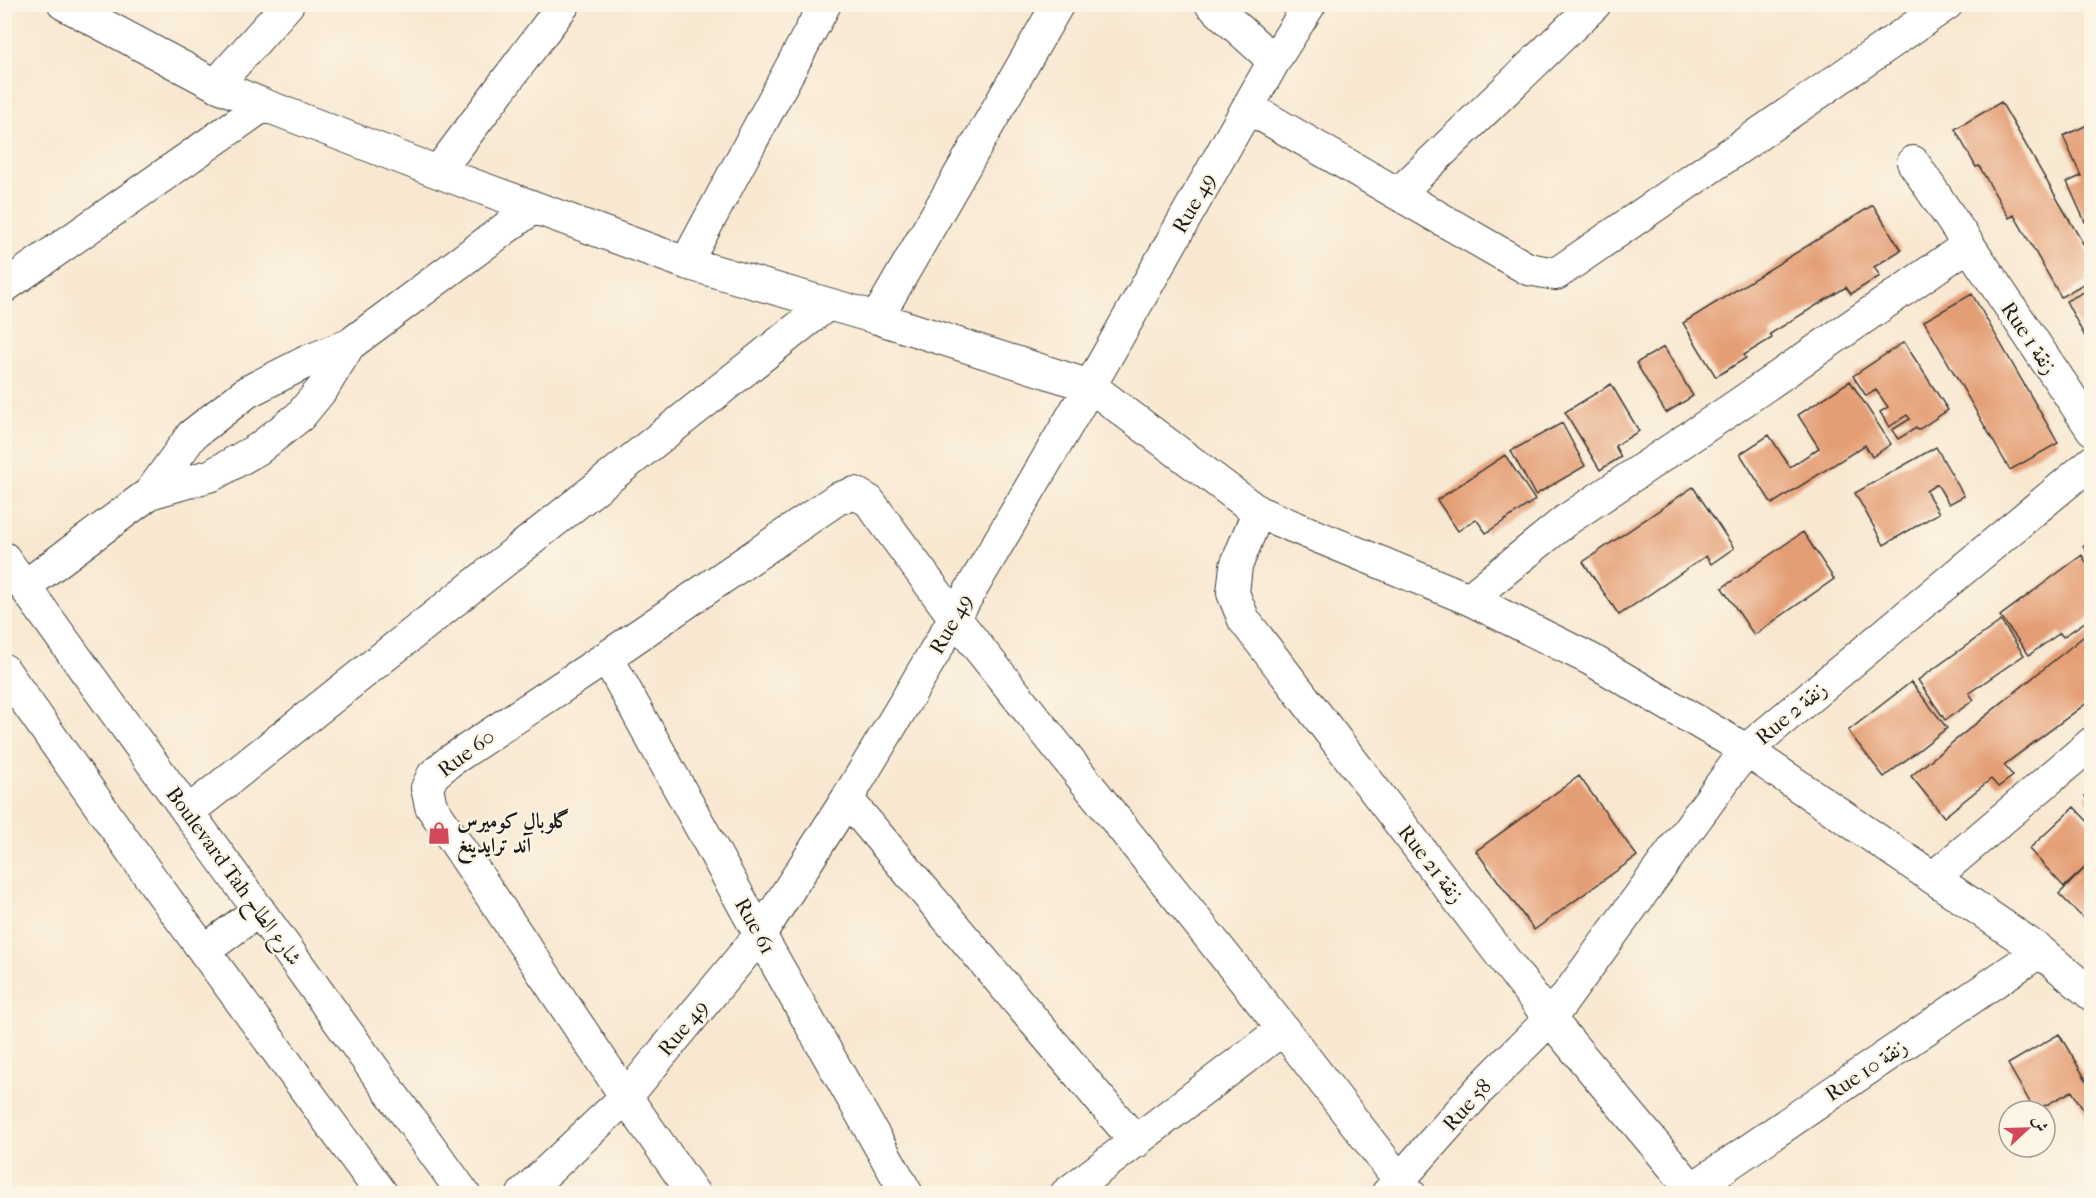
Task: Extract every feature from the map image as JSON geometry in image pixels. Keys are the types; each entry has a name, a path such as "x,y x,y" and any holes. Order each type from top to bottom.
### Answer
{"street":[{"path":"64,4 216,85 438,172 686,263 877,318 1090,386 1258,512 1469,599 1590,659 1746,750 2040,951 2091,995"},
{"path":"216,85 288,4"},
{"path":"438,172 564,4"},
{"path":"686,263 825,4"},
{"path":"877,318 1058,4"},
{"path":"1211,4 1274,61"},
{"name":"Rue 49","path":"523,1194 626,1097 760,935 847,799 1090,386 1274,61 1310,4"},
{"path":"1398,194 1595,4"},
{"path":"1249,108 1528,269 1556,274 1947,4"},
{"path":"4,287 264,105"},
{"name":"Rue 1 زنقة","path":"1913,162 2091,429"},
{"path":"25,586 150,493 192,435 247,392 308,361 349,345 534,207"},
{"path":"1469,599 1564,521 1967,246"},
{"path":"188,812 828,304"},
{"path":"150,493 212,475 258,449 300,416 323,388 349,345"},
{"name":"Rue 2 زنقة","path":"1550,1019 1746,750 2091,462"},
{"name":"Rue 60","path":"694,1194 626,1097 431,806 427,788 434,775 450,760 607,657 837,499 855,493 869,501 954,617"},
{"name":"Rue 21 زنقة","path":"1258,512 1236,566 1233,593 1244,620 1550,1019 1694,1191"},
{"name":"Boulevard Tah شارع الطاح","path":"4,558 464,1194"},
{"path":"954,617 1284,1029 1399,1190"},
{"name":"Rue 61","path":"607,657 760,935 907,1194"},
{"path":"4,670 204,951 382,1194"},
{"path":"1934,877 2091,743"},
{"path":"847,799 1136,1142"},
{"path":"204,951 259,910"},
{"name":"Rue 10 زنقة","path":"1694,1191 2040,951"},
{"name":"Rue 58","path":"1399,1190 1480,1089 1550,1019"},
{"path":"1066,1194 1284,1029"}],"building":[{"path":"2001,102 2092,259 2092,279 2061,297 2014,215 2009,218 1955,129"},
{"path":"2092,123 2092,219 2085,222 2067,182 2081,176 2063,136"},
{"path":"1873,205 1901,250 1874,267 1880,276 1851,294 1846,287 1770,334 1772,338 1744,355 1746,358 1716,377 1683,323"},
{"path":"2092,288 2092,350 2066,301"},
{"path":"1972,294 2058,443 2010,470 1924,321"},
{"path":"1904,342 1948,410 1918,430 1916,428 1898,439 1892,430 1910,419 1907,415 1889,427 1880,412 1888,407 1876,390 1866,396 1853,376"},
{"path":"1664,347 1693,396 1666,413 1636,363"},
{"path":"1850,381 1891,444 1872,457 1865,445 1772,504 1740,454 1769,435 1790,467 1819,448 1798,415"},
{"path":"1611,384 1639,431 1615,446 1621,457 1600,470 1565,412"},
{"path":"1562,423 1585,466 1535,495 1511,451"},
{"path":"1936,447 1964,496 1949,504 1937,484 1926,491 1939,513 1884,545 1855,493"},
{"path":"1505,455 1535,500 1486,533 1476,519 1458,531 1437,500"},
{"path":"1693,487 1734,548 1711,564 1706,556 1619,615 1583,562"},
{"path":"1803,532 1834,579 1754,635 1722,588"},
{"path":"2092,541 2092,561 2083,546"},
{"path":"2082,555 2092,573 2092,617 2063,637 2060,633 2029,655 2000,616"},
{"path":"2001,621 2024,655 1969,693 1974,700 1945,720 1918,680"},
{"path":"2088,633 2092,638 2092,699 2004,765 2013,776 1998,787 1991,779 1944,817 1911,776"},
{"path":"1911,682 1947,728 1884,777 1848,731"},
{"path":"1579,776 1637,856 1534,930 1476,851"},
{"path":"2092,793 2092,810 2085,796"},
{"path":"2074,807 2092,826 2092,861 2064,887 2029,849"},
{"path":"2086,867 2092,872 2092,912 2085,920 2059,894"},
{"path":"2059,1034 2092,1090 2092,1125 2072,1091 2057,1099 2028,1099 2008,1064"}],"place":[{"name":"گلوبال كوميرس آند ترايدينغ","path":"439,833"}]}
